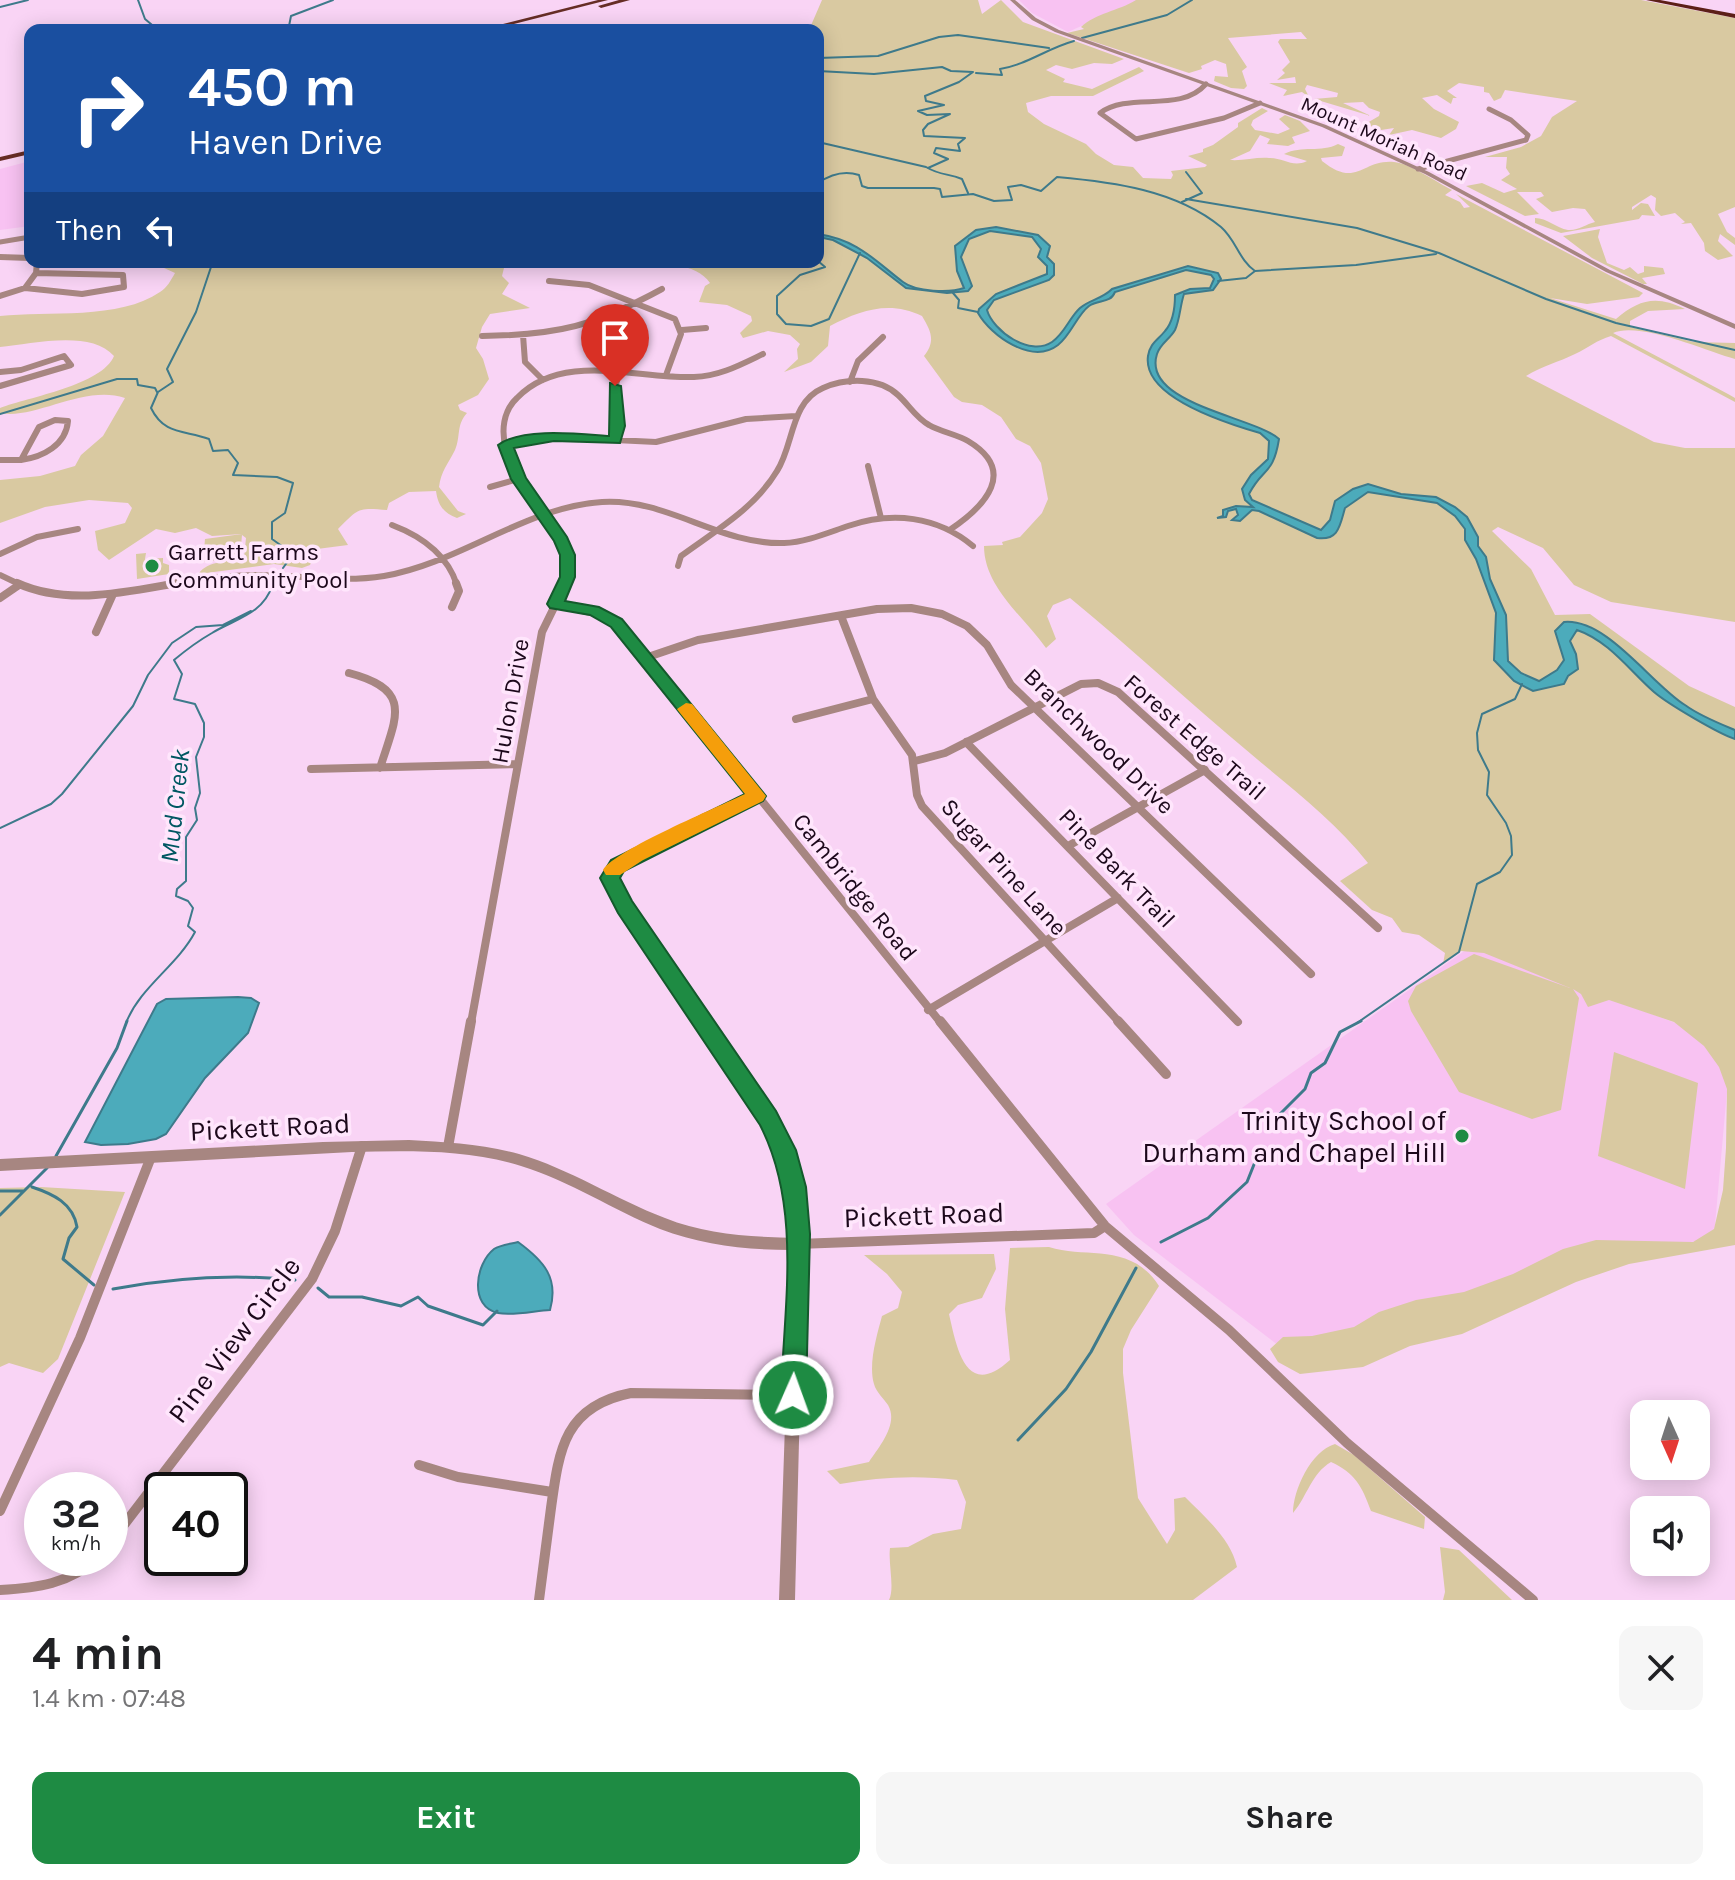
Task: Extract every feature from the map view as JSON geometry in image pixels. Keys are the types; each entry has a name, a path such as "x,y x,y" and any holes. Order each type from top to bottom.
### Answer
{"highway":[{"path":"507,24 605,0"},
{"path":"529,24 627,0"},
{"path":"1649,0 1735,14"},
{"path":"1670,0 1735,14"},
{"path":"0,156 24,150"}],"street":[{"name":"Mount Moriah Road","path":"1012,0 1034,19 1057,31 1324,126 1418,169 1589,261 1735,327"},
{"path":"1204,83 1180,96 1146,106 1101,110 1102,116 1132,138 1224,118 1258,102"},
{"path":"1418,169 1526,140 1528,135 1517,125 1489,109"},
{"path":"0,242 24,238"},
{"path":"0,257 24,258"},
{"path":"25,288 37,268"},
{"path":"0,296 25,288 82,294 124,287 123,275 36,273"},
{"path":"549,281 580,282 638,303 670,315 682,330"},
{"path":"482,336 523,335 588,324 662,289"},
{"path":"682,330 706,328"},
{"path":"666,375 682,330"},
{"path":"523,335 525,362 543,380"},
{"path":"850,382 858,361 883,337"},
{"name":"Hulon Drive","path":"448,1147 542,632 568,577 569,562 561,540 518,479 505,445 503,422 507,409 520,394 543,380 585,371 718,374 763,354"},
{"path":"0,372 21,370 64,356 71,365 0,386"},
{"path":"615,440 618,426 614,394 619,372"},
{"path":"678,566 681,556 743,510 776,474 788,452 796,416 803,401 814,392 850,382 873,383 894,392 922,421 970,442 988,458 994,479 991,494 977,512 951,529"},
{"path":"505,445 554,437 665,441 746,419 796,416"},
{"path":"0,460 21,460 43,455 64,435 69,427 68,421 52,420 41,425 21,460"},
{"path":"868,466 881,518"},
{"path":"490,487 518,479"},
{"path":"0,575 19,585 61,595 113,594 237,575 359,580 395,573 442,558 545,517 600,502 640,502 669,510 746,542 784,543 881,518 923,520 951,529 973,546"},
{"path":"392,525 424,539 442,558 454,576 459,591 452,607"},
{"path":"0,554 37,537 78,529"},
{"path":"0,598 19,585"},
{"path":"96,632 113,594"},
{"name":"Cambridge Road","path":"555,604 586,608 610,618 623,629 1105,1226"},
{"name":"Branchwood Drive","path":"645,658 698,640 898,608 922,609 949,617 982,639 1005,678 1034,708 1311,974"},
{"name":"Sugar Pine Lane","path":"841,616 873,699 915,761 917,795 922,806 1166,1074"},
{"path":"349,673 384,684 395,697 395,713 380,768"},
{"name":"Forest Edge Trail","path":"915,761 935,757 1081,684 1105,685 1118,692 1378,928"},
{"path":"796,719 873,699"},
{"name":"Pine Bark Trail","path":"966,742 1238,1022"},
{"path":"311,769 518,764"},
{"path":"1068,846 1205,770"},
{"path":"757,796 618,865 611,873 616,892 779,1138 795,1187 798,1244 787,1600"},
{"path":"928,1010 1118,898"},
{"name":"Pickett Road","path":"0,1165 362,1146 448,1147 534,1163 662,1224 701,1236 738,1242 798,1244 1094,1233 1105,1226"},
{"name":"Pine View Circle","path":"128,1519 312,1279 335,1231 362,1146"},
{"path":"0,1511 80,1338 151,1157"},
{"path":"1105,1226 1229,1330 1357,1452 1533,1600"},
{"path":"539,1600 552,1492 561,1449 572,1424 605,1399 642,1393 793,1395"},
{"path":"419,1465 458,1477 552,1492"},
{"path":"0,1590 64,1581 75,1576"}],"shaded area":[{"path":"822,0 978,0 982,14 1001,0 1023,22 1124,59 1112,64 1094,63 1072,69 1056,65 1046,70 1065,79 1063,82 1092,89 1139,67 1144,71 1093,96 1051,96 1026,103 1028,112 1044,124 1086,144 1114,165 1133,167 1143,178 1171,179 1171,171 1205,167 1207,165 1188,156 1203,152 1203,149 1213,145 1238,127 1238,123 1262,108 1268,111 1253,120 1251,125 1255,130 1278,134 1290,129 1279,119 1285,115 1300,121 1310,131 1292,137 1295,143 1288,146 1267,144 1270,139 1260,135 1250,151 1230,160 1269,158 1302,163 1307,161 1284,154 1338,144 1345,147 1342,156 1321,158 1344,173 1383,162 1400,163 1452,190 1445,195 1460,202 1464,208 1470,207 1456,194 1643,293 1639,297 1587,304 1550,298 1616,319 1641,303 1666,302 1685,309 1648,311 1630,321 1630,327 1694,342 1735,343 1735,359 1656,334 1625,330 1613,333 1728,394 1735,398 1735,402 1611,336 1526,376 1654,442 1685,448 1735,448 1735,622 1611,602 1574,585 1543,548 1498,527 1492,531 1531,569 1555,615 1590,614 1689,686 1735,707 1735,1245 1629,1264 1576,1282 1462,1334 1410,1346 1363,1367 1300,1374 1278,1362 1270,1349 1283,1337 1312,1336 1354,1327 1379,1312 1416,1300 1464,1292 1513,1274 1563,1249 1596,1240 1693,1242 1714,1229 1723,1190 1727,1089 1719,1067 1704,1046 1674,1022 1609,1000 1588,1007 1581,994 1573,989 1579,998 1561,1110 1532,1119 1459,1092 1411,1011 1408,1001 1416,986 1474,954 1570,988 1484,953 1461,951 1443,964 1445,953 1419,935 1402,932 1392,918 1372,910 1340,881 1368,863 1341,833 1070,598 1053,605 1047,616 1056,639 1046,648 998,588 986,561 984,546 1003,545 1002,542 1020,537 1042,513 1048,499 1041,463 1030,446 1016,439 1001,417 982,405 962,402 954,397 924,356 931,336 922,316 887,308 853,315 830,326 828,346 811,362 784,372 798,359 800,344 790,335 768,331 743,338 740,333 752,321 751,316 727,305 699,302 705,286 710,283 704,276 687,268 824,268 824,24 812,24"},
{"path":"1019,0 1139,0 1068,32 1032,13"},
{"path":"1136,0 1641,0 1735,18 1735,207 1718,214 1727,232 1735,238 1735,245 1720,234 1718,241 1733,256 1718,260 1705,251 1704,243 1691,223 1681,224 1685,222 1675,213 1661,216 1655,210 1656,198 1651,195 1632,210 1641,203 1648,204 1655,216 1642,215 1639,219 1561,233 1535,223 1535,218 1568,230 1595,222 1585,209 1552,212 1536,199 1544,196 1541,192 1517,192 1539,214 1525,216 1466,186 1482,183 1504,193 1517,189 1501,180 1510,174 1506,168 1507,157 1485,157 1521,147 1541,136 1552,117 1577,101 1505,90 1501,98 1494,101 1489,93 1484,92 1484,87 1459,83 1447,91 1457,98 1453,98 1451,104 1437,95 1422,98 1434,109 1459,122 1456,129 1441,138 1412,130 1389,135 1394,128 1381,130 1372,125 1375,129 1367,123 1379,116 1380,112 1363,102 1343,103 1371,116 1314,99 1337,97 1338,93 1307,85 1305,89 1309,97 1302,92 1283,96 1287,90 1269,83 1296,83 1295,77 1277,80 1290,62 1278,42 1280,39 1307,39 1301,32 1228,38 1247,67 1242,71 1247,86 1244,89 1214,81 1215,76 1228,77 1226,64 1215,60 1189,73 1067,33 1084,29 1081,27 1093,18"},
{"path":"24,163 24,227 0,230 0,169"},
{"path":"1600,229 1598,237 1607,263 1624,270 1630,267 1638,274 1644,272 1644,266 1663,268 1665,274 1642,278 1647,284 1643,284 1592,258 1563,236"},
{"path":"164,268 504,268 502,276 509,283 502,294 530,308 490,314 482,327 476,348 489,379 478,395 458,405 460,410 467,413 461,422 457,445 439,487 458,511 466,514 457,518 449,514 440,505 436,491 409,492 389,503 387,510 364,509 354,513 338,529 348,545 317,549 310,565 302,568 274,564 206,573 199,573 213,564 244,558 246,538 242,535 240,557 203,562 205,539 242,534 212,536 196,528 175,533 156,529 109,560 98,550 95,531 125,523 132,508 128,503 89,500 45,507 0,523 0,480 40,476 75,466 81,455 103,436 125,398 93,395 29,412 0,413 0,408 63,389 95,375 114,356 104,348 76,340 0,347 0,316 83,313 125,307 144,301 162,290 175,273"},
{"name":"Garrett Farms Community Pool","path":"146,553 145,559 163,558 163,563 169,565 169,574 137,579 136,554"},
{"name":"Trinity School of Durham and Chapel Hill","path":"1470,947 1700,1032 1729,1069 1714,1236 1287,1352 1134,1235 1106,1204"},
{"path":"1614,1052 1698,1083 1685,1189 1598,1156"},
{"path":"0,1188 125,1192 58,1359 43,1373 9,1363 0,1367"},
{"path":"1049,1247 1122,1257 1148,1272 1159,1286 1131,1330 1123,1349 1123,1373 1138,1498 1167,1544 1175,1530 1174,1499 1185,1497 1223,1538 1237,1567 1193,1600 889,1600 890,1548 908,1547 933,1534 961,1529 966,1502 957,1480 898,1478 840,1484 827,1471 869,1462 886,1435 891,1420 888,1405 874,1384 873,1359 882,1316 898,1308 902,1292 887,1274 864,1255 994,1254 996,1269 982,1298 958,1305 949,1314 966,1365 973,1372 983,1375 1010,1360 1005,1309 1010,1248"},
{"path":"1335,1444 1354,1455 1425,1517 1424,1529 1371,1511 1357,1481 1331,1462 1319,1472 1293,1513 1296,1494 1305,1472 1318,1454"},
{"path":"1440,1547 1459,1550 1512,1600 1443,1600 1445,1592"}],"water":[{"path":"996,227 1038,235 1050,246 1047,257 1054,264 1054,275 1049,280 994,300 987,310 1004,333 1033,346 1052,342 1080,308 1112,289 1188,266 1218,273 1221,279 1213,290 1184,294 1175,330 1157,354 1157,371 1166,385 1183,397 1279,439 1271,466 1249,494 1252,500 1321,530 1330,520 1335,501 1353,489 1368,484 1401,494 1436,497 1467,517 1478,537 1478,546 1486,557 1490,579 1506,615 1508,661 1521,673 1539,681 1557,670 1564,660 1555,631 1564,622 1580,624 1612,641 1685,705 1735,730 1735,739 1661,697 1599,641 1577,630 1570,641 1578,669 1568,676 1564,684 1533,691 1514,681 1494,660 1496,613 1476,559 1465,540 1465,529 1455,516 1437,503 1368,492 1345,508 1337,530 1324,538 1317,538 1259,511 1252,510 1240,521 1232,520 1238,515 1236,509 1228,511 1226,517 1217,518 1223,516 1223,510 1236,506 1253,507 1245,500 1242,489 1268,459 1269,441 1260,433 1209,416 1173,396 1150,371 1148,356 1152,345 1170,323 1175,295 1190,289 1210,288 1214,279 1211,275 1186,270 1115,292 1110,298 1085,310 1058,345 1036,352 1002,339 978,313 996,294 1047,274 1047,266 1038,257 1041,249 1032,237 990,231 969,239 961,257 972,286 968,291 947,293 906,288 867,258 824,238 824,235 832,237 855,246 909,285 924,290 950,291 964,288 957,271 955,246 976,230"},
{"path":"251,998 259,1003 248,1033 205,1078 166,1134 128,1144 85,1142 157,1004 166,999"},
{"path":"518,1242 542,1263 551,1279 550,1310 504,1314 482,1303 478,1284 483,1264 494,1249"}],"waterway":[{"path":"0,7 28,0"},
{"path":"138,0 145,19 151,24"},
{"path":"289,24 291,16 333,0"},
{"path":"1082,38 1167,15 1192,0"},
{"path":"824,58 878,56 939,37 958,35 1049,48"},
{"path":"976,73 1002,75 1000,69 1074,41"},
{"path":"824,71 874,74 942,67 951,71 973,72 959,82 925,96 926,101 944,105 918,111 927,115 950,114 928,124 923,130 924,136 965,138 958,144 960,151 936,148 934,153 948,159 928,168"},
{"path":"824,143 928,168"},
{"path":"928,168 962,179 968,193"},
{"path":"1186,172 1202,193 1188,199"},
{"path":"824,180 848,173 859,175 862,186 868,188 934,188 940,189 942,197 973,194 994,201 1012,200 1008,187 1021,185 1041,191 1057,177 1122,185 1164,196 1203,214 1226,232 1255,271"},
{"path":"1182,202 1188,199"},
{"path":"1188,199 1357,228 1439,253 1546,299 1616,323 1735,350"},
{"path":"822,268 800,275 777,296 777,314 786,324 811,326 829,319 860,253"},
{"path":"1255,271 1356,265 1436,254"},
{"name":"Mud Creek","path":"211,268 196,312 167,369 173,382 158,392 151,408 168,427 209,439 213,451 228,450 238,463 233,475 277,477 293,483 285,513 272,522 272,539 293,554 283,568"},
{"path":"1218,281 1246,278 1255,271"},
{"path":"953,293 959,300 958,308 978,312"},
{"path":"0,414 117,379 137,379 138,385 155,388 157,392"},
{"name":"Mud Creek","path":"126,1023 140,998 179,956 195,932 188,926 193,908 188,901 176,896 177,889 186,881 186,837 197,820 195,808 200,793 196,757 204,737 204,723 195,704 174,699 182,674 174,660 207,636 255,609 272,586"},
{"path":"0,828 51,804 62,794 133,706 148,675 172,643 196,627 223,625 251,611"},
{"path":"1357,1023 1459,952 1477,884 1500,872 1512,855 1511,836 1506,823 1487,795 1489,772 1478,750 1477,733 1482,714 1515,699 1522,684"},
{"name":"Mud Creek","path":"56,1156 117,1048 127,1021"},
{"path":"1279,1115 1305,1089 1311,1073 1325,1063 1340,1032 1361,1021"},
{"path":"1161,1242 1208,1218 1247,1182 1261,1147"},
{"name":"Mud Creek","path":"0,1215 47,1168"},
{"path":"32,1187 54,1196 71,1212 77,1227 69,1238 63,1259 94,1285"},
{"path":"0,1191 23,1191"},
{"path":"1018,1440 1066,1389 1091,1352 1136,1268"},
{"path":"113,1289 204,1278 295,1280"},
{"path":"318,1288 329,1297 362,1297 401,1306 418,1297 428,1306 483,1325 497,1311"}],"slow traffic":[{"path":"613,870 757,796 686,709"}],"place":[{"name":"Garrett Farms Community Pool","path":"152,566"},
{"name":"Trinity School of Durham and Chapel Hill","path":"1462,1136"}],"route":[{"path":"615,386 614,405 618,426 615,440 554,437 505,445 518,479 566,548 568,577 555,604 594,611 617,623 757,796 618,865 610,878 625,907 768,1118 785,1150 795,1187 799,1234 793,1395"}]}
